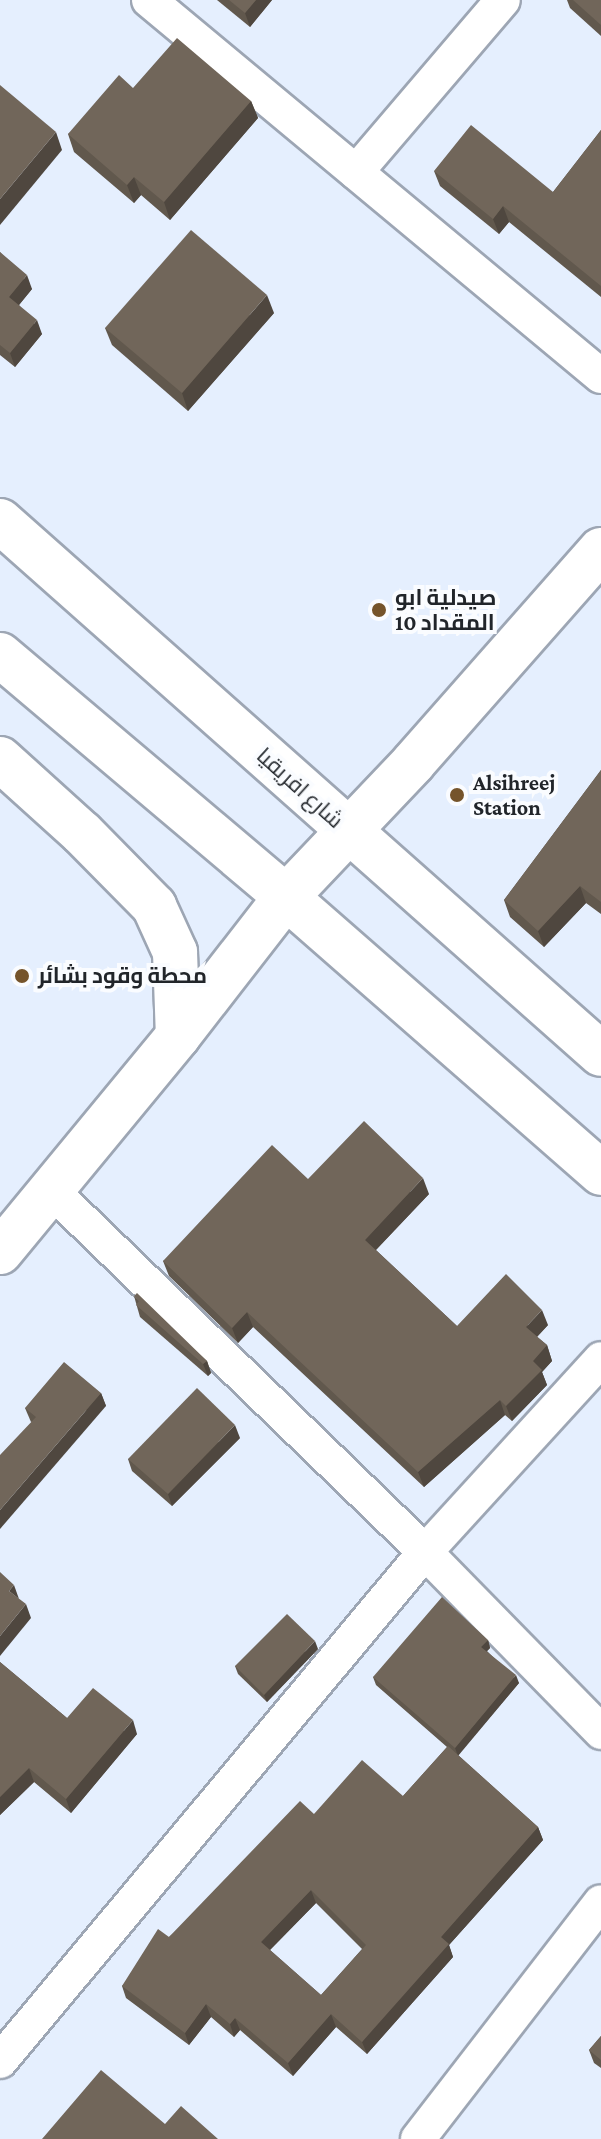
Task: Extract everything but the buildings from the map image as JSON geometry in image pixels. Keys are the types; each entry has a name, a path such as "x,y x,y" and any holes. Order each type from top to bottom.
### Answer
{"street":[{"path":"149,0 601,376"},
{"path":"356,172 503,0"},
{"name":"شارع افريقيا","path":"0,521 601,1054"},
{"path":"0,1252 178,1036 286,897 413,763 601,550"},
{"path":"0,655 286,897 601,1173"},
{"path":"0,759 82,833 154,906 175,952 178,1036"},
{"path":"52,1191 425,1552 601,1732"},
{"path":"0,2061 425,1552 601,1359"},
{"path":"418,2139 601,1902"}],"place":[{"name":"صيدلية ابو المقداد 10","path":"379,610"},
{"name":"Alsihreej Station","path":"457,795"},
{"name":"محطة وقود بشائر","path":"22,976"}]}
